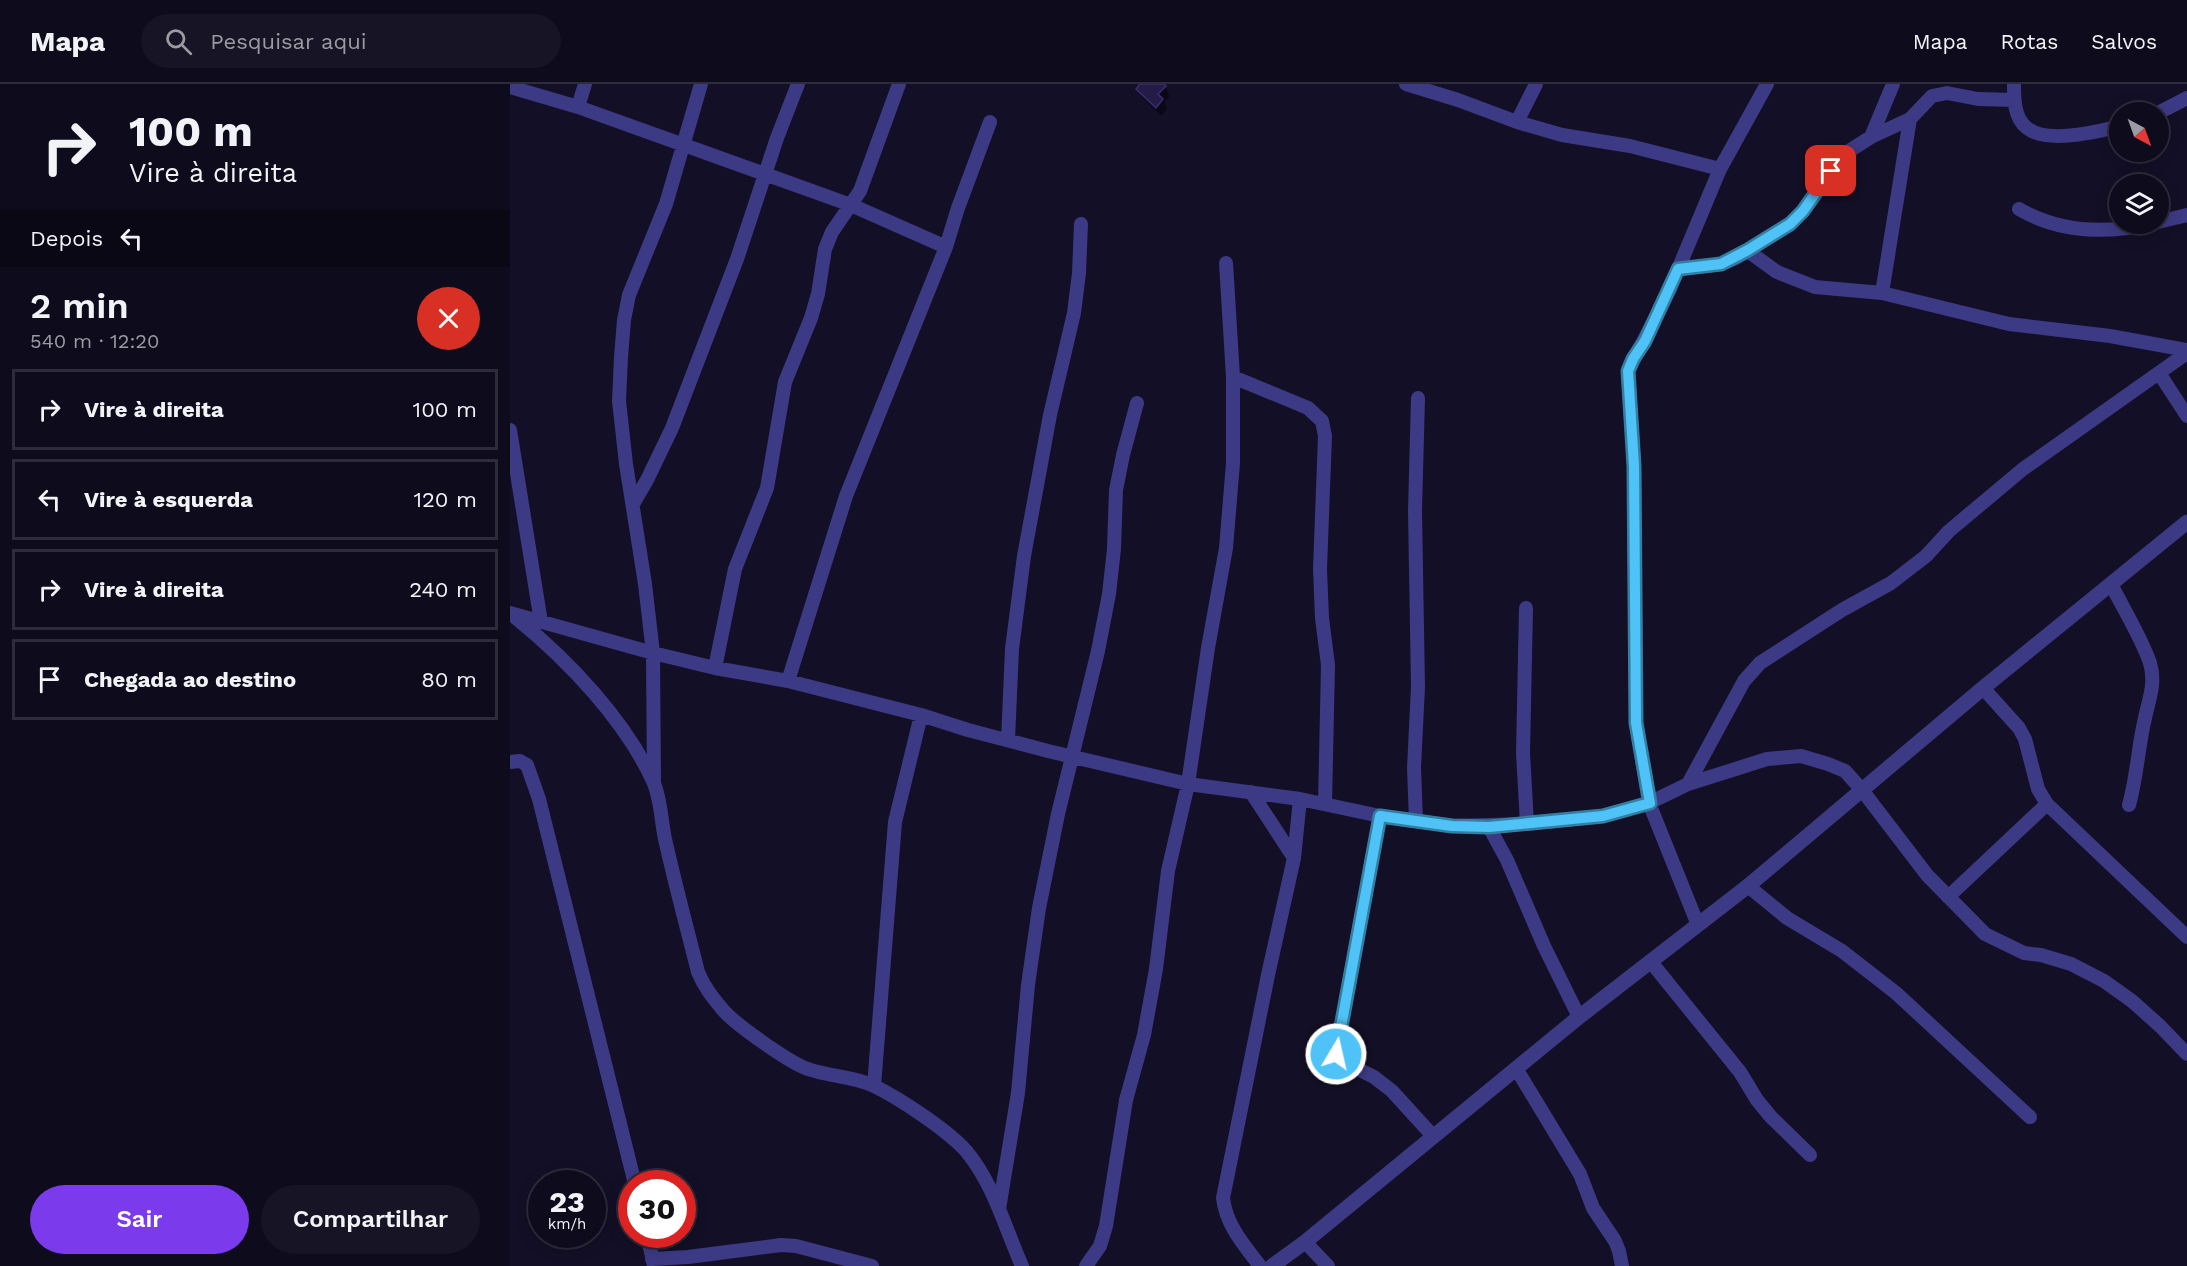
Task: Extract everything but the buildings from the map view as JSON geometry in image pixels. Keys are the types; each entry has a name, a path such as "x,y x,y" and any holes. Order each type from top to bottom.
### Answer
{"street":[{"path":"578,107 585,84"},
{"path":"701,84 666,204 629,295 624,320 619,401 653,653 654,783 664,837 698,972 705,987 725,1012 786,1058 807,1069 846,1077 874,1086 927,1119 966,1151 979,1169 999,1209 1022,1266"},
{"path":"633,504 672,428 737,259 798,84"},
{"path":"715,668 735,569 766,488 785,382 816,302 825,249 832,232 860,191 898,84"},
{"path":"1406,84 1562,135 1630,146 1720,169"},
{"path":"1517,122 1536,84"},
{"path":"1698,925 1650,803 1636,723 1634,466 1628,371 1645,341 1678,269 1720,169 1767,84"},
{"path":"1870,137 1893,84"},
{"path":"2014,84 2014,100 2019,116 2026,128 2036,133 2089,134 2109,129"},
{"path":"510,87 578,107 851,205 946,247"},
{"path":"1678,269 1721,264 1790,224 1803,211 1845,153 1870,137 1910,119 1932,96 1947,93 1978,99 2014,100"},
{"path":"2169,107 2187,98"},
{"path":"1882,293 1910,119"},
{"path":"788,681 846,496 946,247 990,122"},
{"path":"2019,209 2048,223 2091,231 2109,230"},
{"path":"2169,219 2187,215"},
{"path":"1008,740 1012,649 1024,556 1050,415 1074,313 1079,273 1081,224"},
{"path":"1748,250 1777,272 1815,287 1882,293 2009,324 2110,336 2187,352"},
{"path":"1086,1266 1100,1246 1106,1226 1126,1100 1144,1035 1156,969 1168,871 1188,784 1208,648 1226,548 1233,463 1233,377 1226,263"},
{"path":"1689,784 1744,681 1760,663 1842,610 1891,583 1926,556 1949,531 2023,469 2187,352"},
{"path":"2159,373 2187,416"},
{"path":"1233,377 1308,408 1322,421 1325,436 1320,569 1322,618 1328,665 1325,804"},
{"path":"1416,821 1414,768 1418,687 1415,511 1418,398"},
{"path":"999,1209 1018,1093 1028,985 1039,908 1071,757 1098,651 1109,594 1114,549 1116,490 1137,403"},
{"path":"510,430 541,622"},
{"path":"1272,1266 1305,1242 1579,1017 1748,886 1983,688 2187,522"},
{"path":"2111,584 2150,664 2152,680 2152,693 2145,717 2136,782 2129,805"},
{"path":"1526,608 1523,753 1527,824"},
{"path":"510,613 653,653 715,668 788,681 1071,757 1188,784 1300,799 1380,816 1452,826 1489,827 1603,816 1650,803 1689,784 1767,759 1801,756 1845,771 1907,851 1975,926 2000,942 2024,953 2041,955 2071,964 2104,981 2132,1001 2187,1054"},
{"path":"510,613 540,638 586,684 636,751 654,783"},
{"path":"1983,688 2019,728 2025,739 2038,789 2047,804 2187,936"},
{"path":"874,1086 895,822 921,715"},
{"path":"510,762 520,761 526,765 531,773 539,799 632,1170"},
{"path":"1251,792 1294,858"},
{"path":"1260,1266 1230,1224 1224,1212 1223,1198 1294,858 1300,799"},
{"path":"1948,897 2047,804"},
{"path":"1380,816 1336,1054 1338,1059 1374,1077 1392,1091 1433,1136"},
{"path":"1489,827 1579,1017"},
{"path":"1748,886 1787,918 1842,951 1896,993 2030,1117"},
{"path":"1651,962 1740,1072 1771,1118 1810,1155"},
{"path":"1517,1070 1580,1174 1593,1208 1615,1241 1622,1266"},
{"path":"1305,1242 1328,1266"},
{"path":"653,1262 781,1245 796,1246 872,1266"}],"route":[{"path":"1336,1054 1380,816 1452,826 1489,827 1603,816 1650,803 1636,723 1634,466 1628,371 1645,341 1678,269 1721,264 1736,258 1790,224 1803,211 1831,171"}]}
